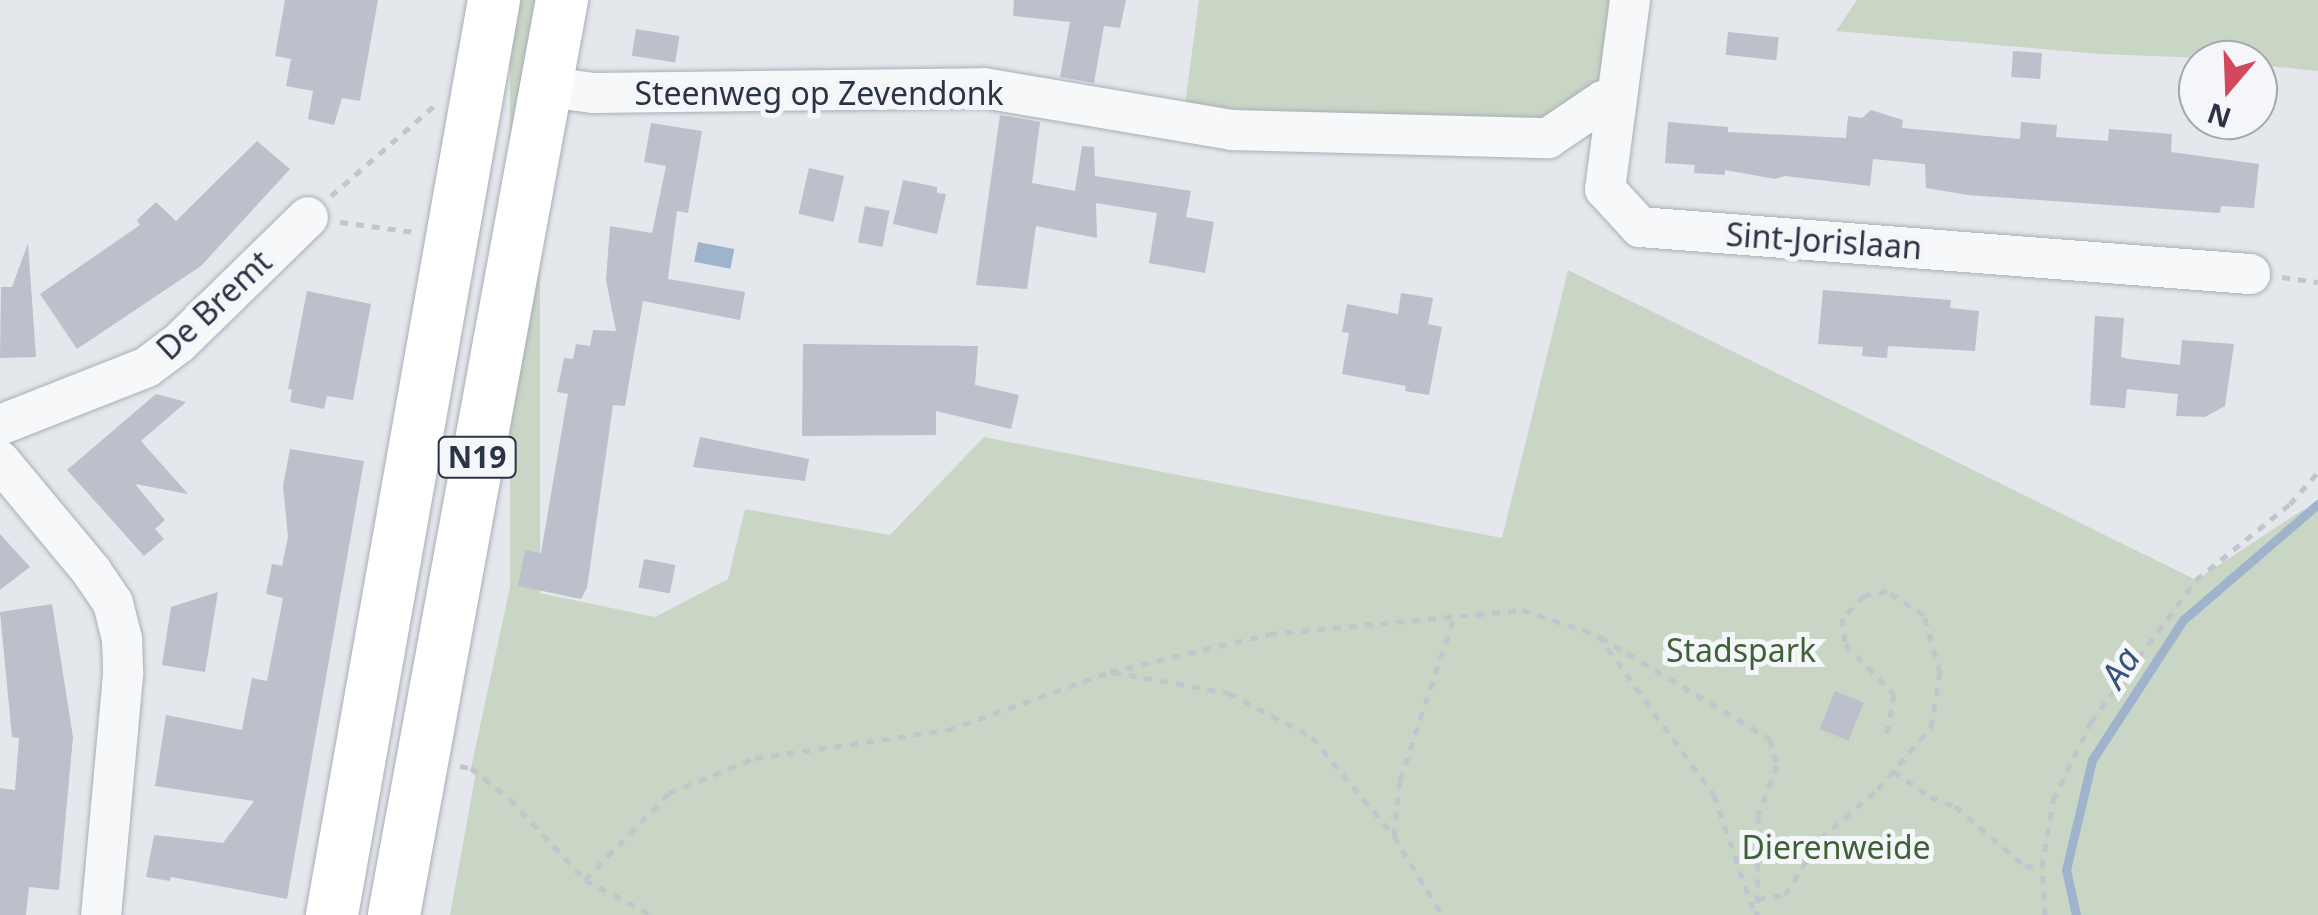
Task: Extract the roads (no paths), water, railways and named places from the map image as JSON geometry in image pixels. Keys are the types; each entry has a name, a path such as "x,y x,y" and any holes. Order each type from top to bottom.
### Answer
{"main road":[{"name":"N19","path":"332,915 494,0"},
{"name":"N19","path":"394,915 562,0"}],"street":[{"name":"Sint-Jorislaan","path":"1630,0 1605,190 1616,206 1640,227 2250,274"},
{"name":"Steenweg op Zevendonk","path":"547,87 594,93 984,88 1232,130 1548,138 1603,101 1616,102"},
{"name":"De Bremt","path":"0,425 147,367 179,343 308,217"},
{"path":"0,461 92,572 112,603 122,638 123,675 102,915"}],"water":[{"path":"698,242 734,249 731,269 694,262"}],"waterway":[{"name":"Aa","path":"2076,915 2066,870 2092,760 2183,620 2318,504"}],"park label":[{"name":"Stadspark","path":"1741,650"},
{"name":"Dierenweide","path":"1836,847"}]}
